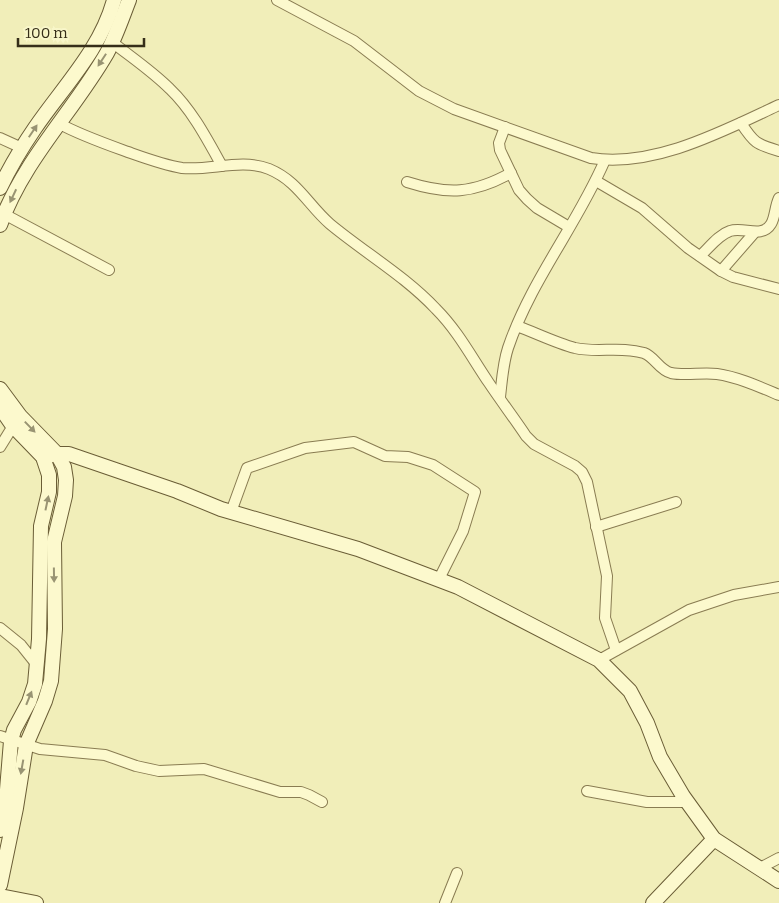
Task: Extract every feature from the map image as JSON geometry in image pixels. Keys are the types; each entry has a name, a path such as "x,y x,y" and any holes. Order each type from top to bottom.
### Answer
{"street":[{"path":"0,188 34,129 82,64 102,32 114,0"},
{"path":"109,270 2,219 31,161 85,86 112,42 129,0"},
{"path":"277,0 354,41 419,91 437,101 591,158 605,160 645,158 673,150 741,123 779,105"},
{"path":"112,42 155,75 171,90 186,107 222,166"},
{"path":"58,123 83,136 182,168 256,165 270,169 296,186 316,210 330,223 395,272 436,309 455,331 526,436 534,444 575,466 582,472 587,482 606,576 605,618 616,650"},
{"path":"741,123 756,143 779,151"},
{"path":"505,127 499,144 503,159 520,190 537,208 569,227"},
{"path":"0,138 22,148"},
{"path":"500,397 502,371 508,348 517,326 547,263 596,181 605,160"},
{"path":"407,182 420,186 464,191 477,188 511,173"},
{"path":"596,181 642,208 673,236 721,271 733,277 779,289"},
{"path":"700,256 727,232 741,229 755,232 767,229 771,224 779,198"},
{"path":"721,271 755,232"},
{"path":"517,326 575,348 627,349 652,357 669,372 720,374 779,395"},
{"path":"0,389 50,455 49,492 42,526 39,639 35,684 29,702 14,730 6,739 6,802 0,830"},
{"path":"0,407 14,426 64,467 66,480 65,496 54,542 54,658 45,701 34,722 26,745 16,808 0,885"},
{"path":"0,447 14,426"},
{"path":"231,512 248,468 305,448 354,442 385,456 408,457 433,465 475,492 463,531 439,579"},
{"path":"50,455 69,454 231,512 358,549 439,579 599,660 630,691 647,723 660,757 714,839 779,881"},
{"path":"596,527 676,502"},
{"path":"599,660 689,610 734,595 779,587"},
{"path":"0,628 20,645 37,665"},
{"path":"6,739 40,749 105,755 136,766 159,771 204,769 280,792 301,792 322,802"},
{"path":"587,791 647,802 688,802"},
{"path":"653,903 714,839"},
{"path":"760,868 779,858"},
{"path":"445,903 457,873"},
{"path":"0,896 36,903"}]}
